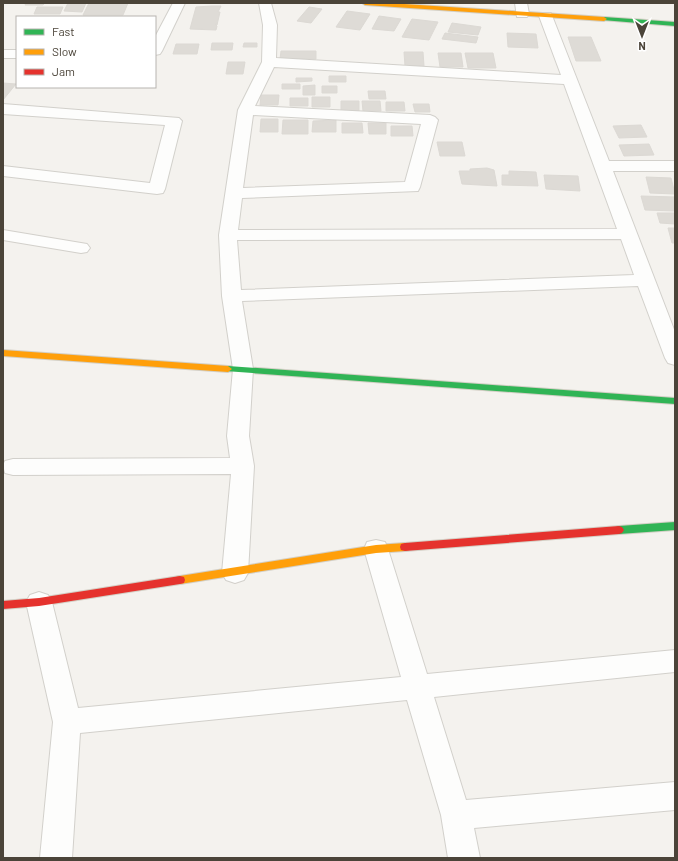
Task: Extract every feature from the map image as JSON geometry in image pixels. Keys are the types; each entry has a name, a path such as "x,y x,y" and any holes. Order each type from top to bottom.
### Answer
{"street":[{"path":"156,48 179,3"},
{"path":"235,573 243,466 238,436 243,369 232,296 228,235 246,110 269,62 270,25 265,3"},
{"path":"365,3 522,9 546,16 675,24"},
{"path":"546,16 675,358"},
{"path":"3,54 16,54"},
{"path":"269,62 570,80"},
{"path":"3,109 174,121 157,189 3,171"},
{"path":"234,193 412,187 430,120 246,110"},
{"path":"602,166 675,166"},
{"path":"228,235 628,234"},
{"path":"3,235 81,248"},
{"path":"232,296 645,280"},
{"path":"3,353 675,401"},
{"path":"13,467 243,466"},
{"path":"3,605 39,602 235,573 376,549 675,526"},
{"path":"376,549 456,815 464,858"},
{"path":"39,602 67,722 56,858"},
{"path":"67,722 675,661"},
{"path":"456,815 675,796"}],"building":[{"path":"26,3 45,3 43,5 25,5"},
{"path":"68,3 86,3 82,12 64,11"},
{"path":"89,3 128,3 123,15 83,15"},
{"path":"221,6 218,12 220,12 217,25 215,24 217,26 216,30 190,29 196,7"},
{"path":"37,7 63,7 60,14 34,14"},
{"path":"309,7 322,9 311,23 297,21"},
{"path":"347,11 370,14 360,30 336,27"},
{"path":"379,16 401,19 394,31 372,29"},
{"path":"412,19 438,22 429,40 402,37"},
{"path":"452,23 481,27 478,35 448,32"},
{"path":"445,33 478,37 476,43 442,39"},
{"path":"507,33 536,34 538,48 508,47"},
{"path":"568,37 591,37 601,61 576,61"},
{"path":"212,43 233,43 232,50 211,50"},
{"path":"244,43 257,43 257,47 243,47"},
{"path":"176,44 199,44 197,54 173,54"},
{"path":"281,51 316,51 316,59 280,59"},
{"path":"404,52 423,52 424,66 405,66"},
{"path":"438,53 461,53 463,67 440,67"},
{"path":"465,53 493,53 496,68 468,68"},
{"path":"228,62 245,62 243,74 226,74"},
{"path":"329,76 346,76 346,82 329,82"},
{"path":"296,78 312,78 312,81 296,82"},
{"path":"3,83 16,84 3,100"},
{"path":"282,84 300,84 300,89 282,89"},
{"path":"315,85 315,95 303,95 303,86"},
{"path":"322,86 337,86 337,93 322,93"},
{"path":"368,91 385,91 386,99 369,99"},
{"path":"261,95 279,95 278,105 260,105"},
{"path":"312,97 330,97 330,107 312,107"},
{"path":"290,98 308,98 308,106 290,106"},
{"path":"341,101 359,101 359,111 341,111"},
{"path":"362,101 380,101 381,111 363,111"},
{"path":"386,102 404,102 405,111 386,111"},
{"path":"413,104 429,104 430,112 415,112"},
{"path":"261,119 278,119 278,132 260,132"},
{"path":"283,120 308,120 308,134 282,134"},
{"path":"336,120 336,132 312,132 313,121"},
{"path":"342,123 362,123 363,133 342,133"},
{"path":"368,123 386,123 386,134 369,134"},
{"path":"641,125 647,137 619,138 613,126"},
{"path":"391,126 412,126 413,136 391,136"},
{"path":"437,142 462,142 465,156 440,156"},
{"path":"649,144 654,155 624,156 619,145"},
{"path":"487,168 494,170 497,186 462,184 459,171"},
{"path":"509,171 536,172 538,186 502,185 502,175 509,175"},
{"path":"544,175 578,176 580,191 546,189"},
{"path":"646,177 671,178 675,194 650,193"},
{"path":"641,196 675,197 675,211 645,210"},
{"path":"657,213 675,213 675,224 660,223"},
{"path":"668,228 675,228 675,243 672,243"}],"traffic: fast":[{"path":"604,19 675,24"},
{"path":"228,369 675,401"},
{"path":"619,530 675,526"}],"traffic: slow":[{"path":"365,3 604,19"},
{"path":"3,353 228,369"},
{"path":"180,580 376,549 405,547"}],"traffic: jam":[{"path":"405,547 619,530"},
{"path":"3,605 39,602 180,580"}]}
